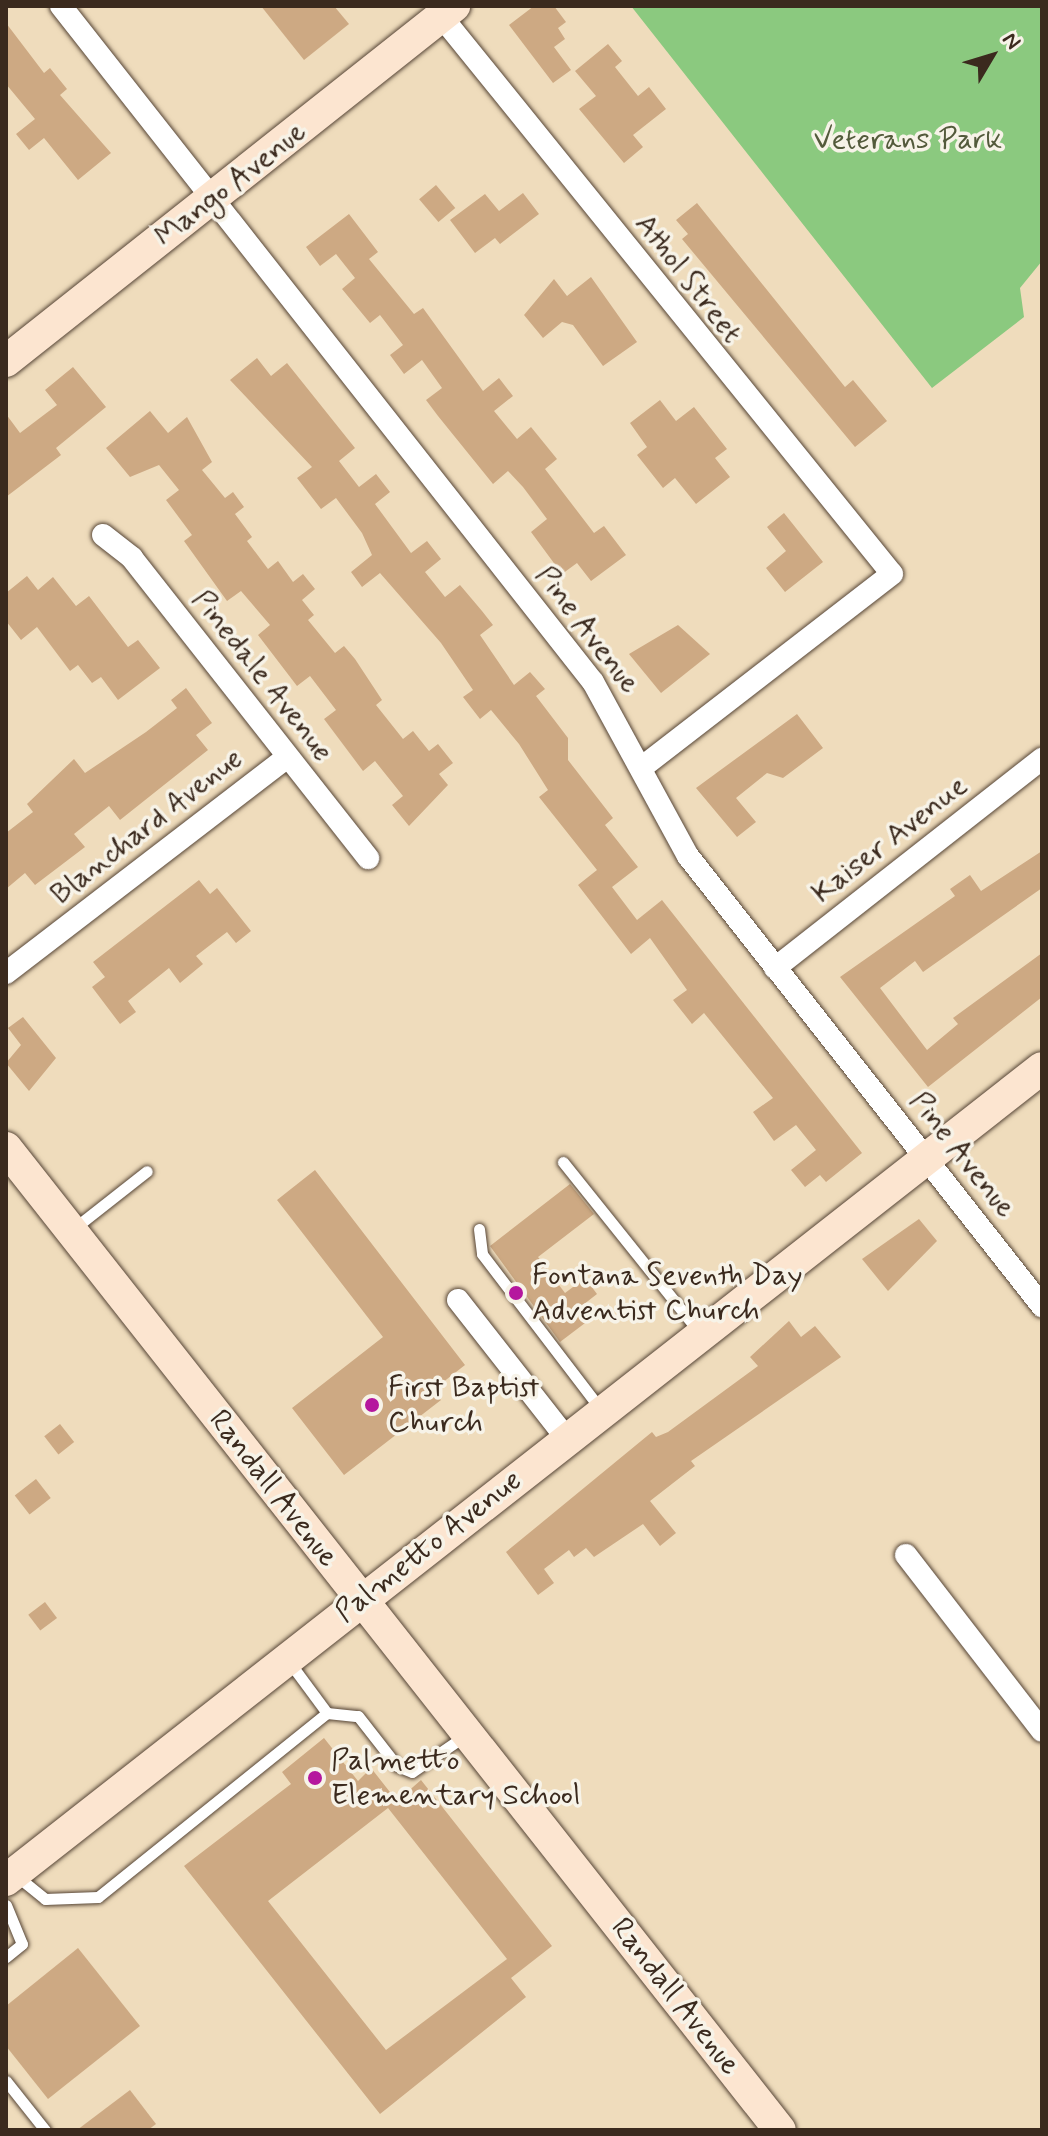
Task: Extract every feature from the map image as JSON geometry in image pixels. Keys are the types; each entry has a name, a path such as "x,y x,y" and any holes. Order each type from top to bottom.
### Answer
{"street":[{"name":"Pine Avenue","path":"61,6 593,682 688,856 1042,1306"},
{"name":"Mango Avenue","path":"6,361 214,200 443,9"},
{"name":"Athol Street","path":"443,9 892,574 642,767"},
{"name":"Pinedale Avenue","path":"103,535 132,558 368,858"},
{"name":"Blanchard Avenue","path":"6,973 287,757"},
{"name":"Kaiser Avenue","path":"775,968 1042,759"},
{"name":"Palmetto Avenue","path":"10,1877 1042,1068"},
{"name":"Randall Avenue","path":"6,1148 780,2130"},
{"path":"458,1300 567,1439"},
{"path":"906,1555 1042,1731"}],"lane":[{"path":"563,1162 701,1334"},
{"path":"71,1230 147,1171"},
{"path":"479,1229 482,1254 602,1411"},
{"path":"287,1659 327,1713"},
{"path":"10,1877 45,1899 98,1897 327,1713 358,1716 397,1766 412,1772 466,1734"},
{"path":"6,1905 22,1944 6,1957"},
{"path":"6,2081 45,2130"}],"green space":[{"name":"Veterans Park","path":"631,6 1042,6 1042,261 1020,288 1024,317 932,388"}],"building":[{"path":"261,6 334,6 349,24 304,60"},
{"path":"534,6 554,6 566,22 558,28 565,39 554,47 571,70 553,83 509,25"},
{"path":"6,23 44,73 50,68 67,89 60,95 111,153 78,180 44,138 29,150 16,134 35,119 6,84"},
{"path":"608,44 622,61 615,67 638,96 649,87 666,109 633,135 643,147 624,163 579,109 596,96 575,71"},
{"path":"436,185 455,208 438,222 419,199"},
{"path":"523,193 539,214 500,244 495,238 475,253 450,220 485,194 499,211"},
{"path":"697,203 845,387 853,380 887,421 855,447 682,239 688,234 676,220"},
{"path":"349,214 378,252 369,259 414,314 423,308 483,391 499,378 513,396 494,411 517,439 531,427 557,459 545,469 594,533 604,526 626,555 591,581 577,563 562,574 531,532 547,519 523,487 508,471 493,484 438,416 426,400 442,388 422,360 404,374 390,355 403,345 380,315 370,323 342,289 355,278 336,254 320,266 306,247"},
{"path":"591,277 637,342 603,366 573,325 562,322 543,338 524,315 554,279 567,296"},
{"path":"257,358 271,376 287,363 355,448 339,461 359,487 376,474 390,492 375,504 411,553 427,541 441,559 425,572 445,597 460,585 493,625 480,635 514,685 530,672 545,689 536,696 568,738 568,760 613,818 605,825 638,867 612,887 637,920 662,900 862,1153 826,1182 820,1175 805,1187 791,1170 816,1150 796,1125 774,1141 753,1112 773,1098 704,1013 692,1024 673,1000 687,990 650,938 631,954 578,885 597,870 539,797 548,790 519,744 491,710 480,719 463,697 473,690 441,643 380,573 362,587 351,572 372,555 362,533 336,498 321,509 297,478 312,467 230,380"},
{"path":"73,367 106,407 56,448 61,455 6,497 6,414 20,433 57,405 45,390"},
{"path":"660,400 676,421 694,407 727,449 715,458 730,477 696,504 675,478 663,488 637,455 647,447 630,423"},
{"path":"150,411 168,433 187,417 212,462 202,470 225,498 233,492 244,507 235,514 252,537 247,541 268,569 278,561 293,582 303,574 315,589 302,600 314,615 308,620 335,653 344,646 355,659 382,700 376,705 403,739 413,731 429,751 438,744 453,763 439,774 448,785 409,826 392,805 403,796 375,761 363,771 324,719 336,710 310,676 297,686 258,635 270,625 241,591 227,601 184,541 192,535 166,500 179,490 159,465 130,477 106,448"},
{"path":"784,513 823,562 785,592 766,568 786,551 767,527"},
{"path":"27,576 38,590 53,577 76,606 89,596 128,647 138,640 160,668 118,700 101,677 92,683 78,665 70,671 37,627 21,640 6,621 6,593"},
{"path":"678,625 710,654 661,693 629,654"},
{"path":"186,688 212,723 196,735 208,750 120,820 109,806 74,834 85,847 35,885 25,873 6,889 6,833 33,812 27,804 74,759 85,773 146,732 177,708 171,700"},
{"path":"797,714 823,748 783,778 767,773 736,798 756,822 737,837 696,788"},
{"path":"1042,851 1042,888 923,972 915,961 880,988 927,1050 958,1024 953,1018 1042,953 1042,997 928,1087 840,977 955,896 950,889 970,875 981,891"},
{"path":"199,880 210,894 217,888 251,931 236,943 227,932 196,956 203,964 180,983 169,968 128,1001 136,1012 120,1024 92,987 105,977 93,962"},
{"path":"23,1017 56,1058 29,1091 6,1063 21,1045 8,1028"},
{"path":"315,1170 465,1365 433,1390 441,1400 344,1475 292,1408 383,1337 277,1200"},
{"path":"570,1184 594,1214 538,1257 565,1293 585,1278 597,1294 579,1308 589,1320 560,1342 490,1246"},
{"path":"919,1219 937,1241 888,1291 862,1259"},
{"path":"789,1321 801,1337 815,1326 841,1357 691,1461 695,1466 650,1501 676,1533 660,1546 643,1524 594,1557 586,1548 574,1557 569,1550 544,1569 554,1583 538,1595 506,1552 652,1432 656,1437 668,1432 758,1366 750,1357"},
{"path":"60,1424 74,1442 58,1454 44,1436"},
{"path":"36,1479 51,1498 29,1515 15,1496"},
{"path":"45,1602 57,1618 40,1631 28,1615"},
{"path":"324,1738 358,1781 371,1768 397,1801 421,1780 552,1946 511,1978 526,1997 380,2114 184,1866 291,1784 282,1772","holes":["397,1801 388,1808 507,1959 386,2050 268,1901"]},
{"path":"78,1948 140,2026 48,2099 6,2046 6,2006"},
{"path":"130,2090 156,2124 148,2130 77,2130"}],"place":[{"name":"Fontana Seventh Day Adventist Church","path":"516,1293"},
{"name":"First Baptist Church","path":"372,1405"},
{"name":"Palmetto Elementary School","path":"315,1778"}]}
